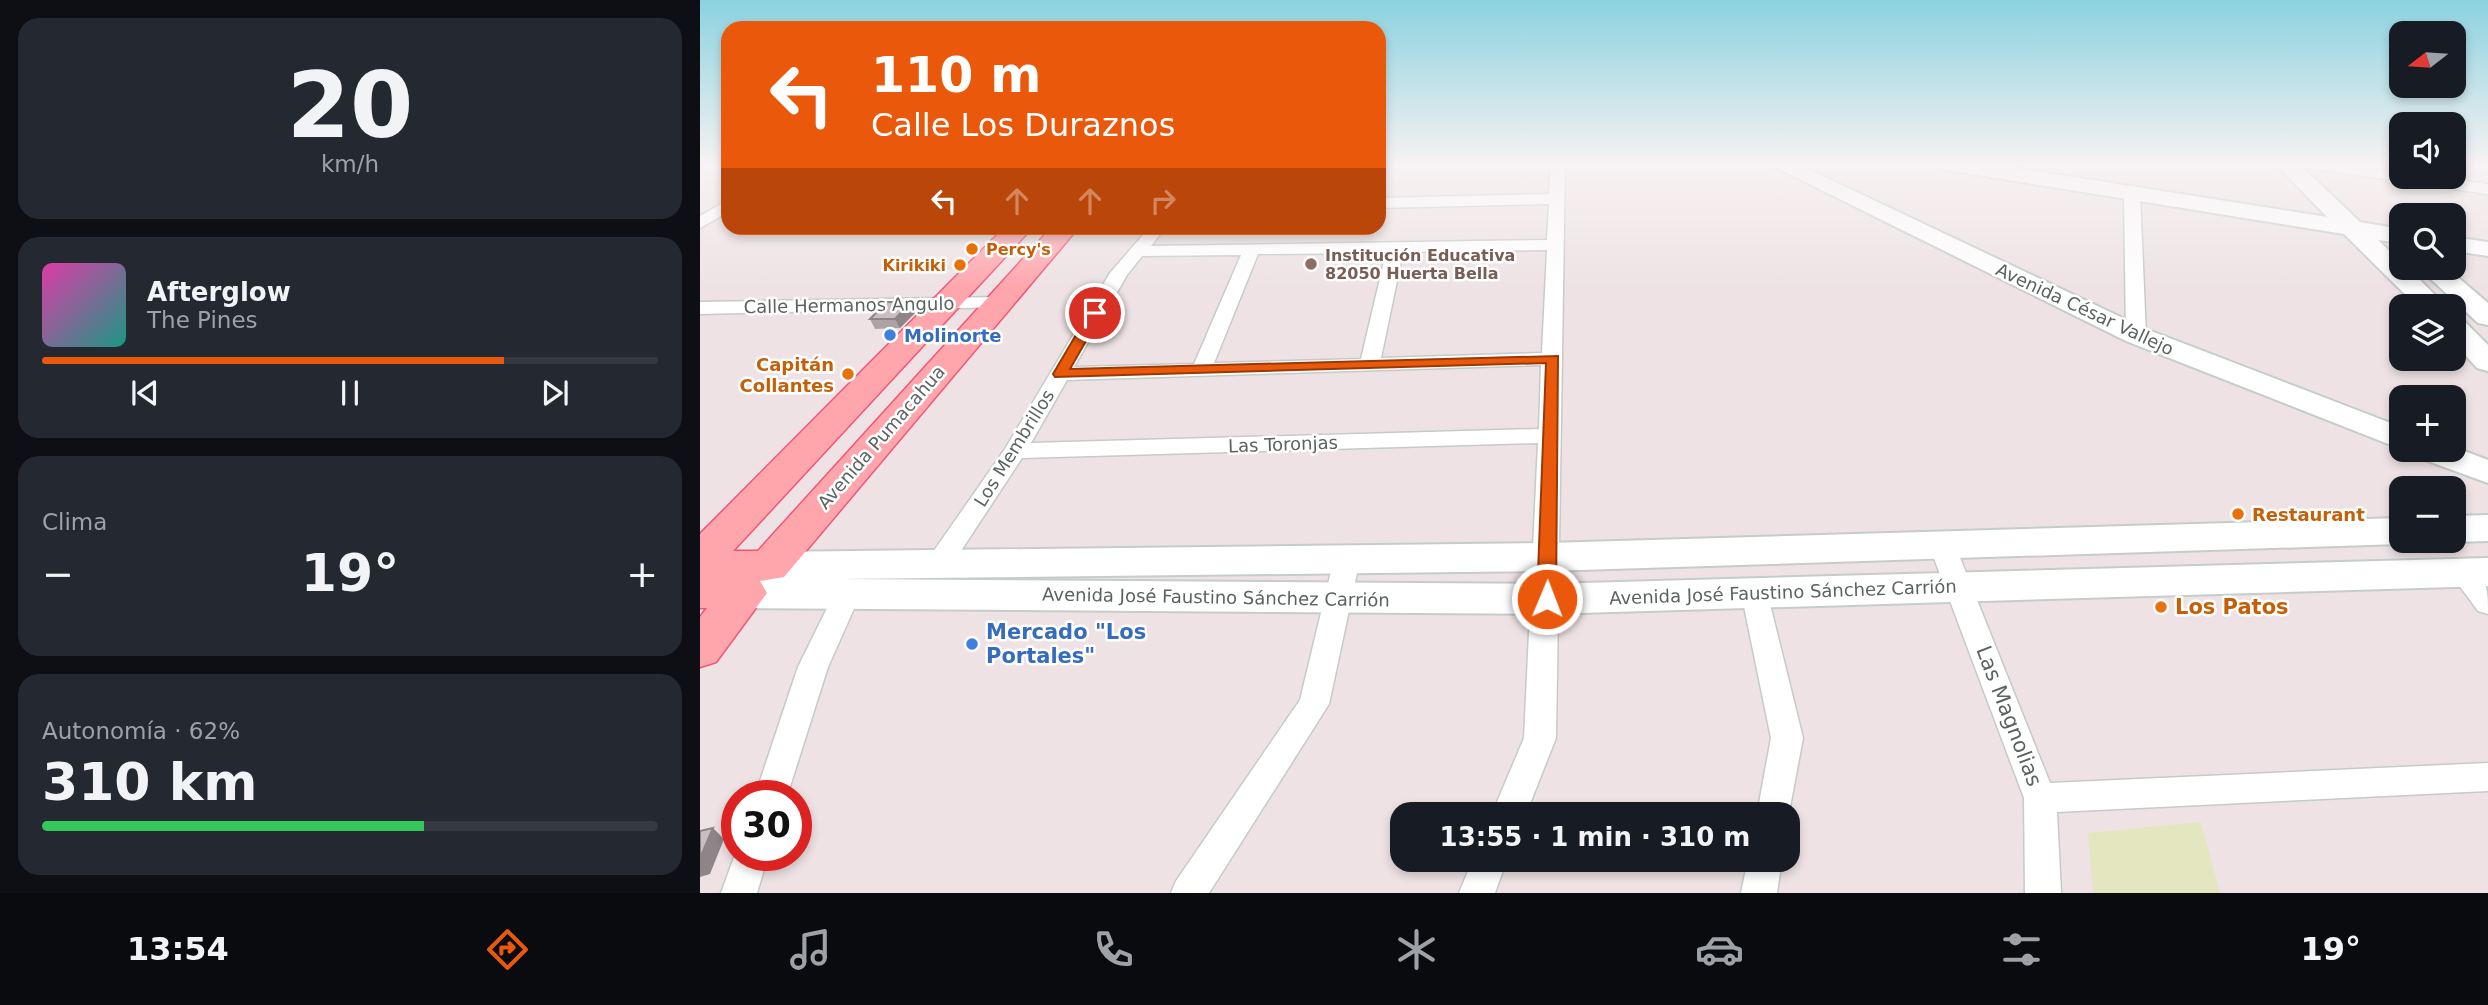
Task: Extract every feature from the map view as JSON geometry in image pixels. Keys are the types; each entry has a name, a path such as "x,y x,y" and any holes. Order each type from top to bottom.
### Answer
{"main road":[{"name":"Avenida César Vallejo","path":"1864,205 2136,335 2389,434"},
{"path":"2260,205 2359,213"},
{"path":"2347,205 2389,231"},
{"path":"2351,205 2423,294"},
{"path":"700,560 1012,235"},
{"name":"Avenida Pumacahua","path":"700,649 757,580 1059,235"},
{"path":"2466,246 2488,249"},
{"path":"2446,280 2488,317"},
{"path":"2466,339 2488,362"},
{"path":"2461,462 2488,472"},
{"path":"2466,529 2488,528"},
{"name":"Avenida José Faustino Sánchez Carrión","path":"700,592 757,580 940,562 1548,557 2389,531"},
{"name":"Avenida José Faustino Sánchez Carrión","path":"700,566 757,580 848,593 1339,599 1547,599 2475,573"}],"street":[{"path":"1514,802 1540,738 1547,599 1557,205"},
{"path":"2132,205 2136,335"},
{"path":"700,223 721,210"},
{"name":"Los Membrillos","path":"940,562 1015,451 1119,273 1151,235"},
{"path":"1137,251 1556,245"},
{"path":"1370,363 1396,247"},
{"path":"1202,368 1252,249"},
{"name":"Calle Hermanos Angulo","path":"700,309 998,303"},
{"path":"1060,374 1553,359"},
{"name":"Las Toronjas","path":"1015,451 1551,436"},
{"name":"Las Magnolias","path":"1942,545 2040,798 2043,893"},
{"path":"1189,893 1314,704 1347,559"},
{"path":"2475,573 2488,604"},
{"path":"1754,592 1787,738 1776,802"},
{"path":"776,780 813,667 848,593"},
{"path":"2040,798 2488,776"},
{"path":"739,893 746,871"},
{"path":"1477,893 1485,872"},
{"path":"1759,893 1763,872"}],"green space":[{"path":"2201,822 2220,893 2093,893 2088,833"}],"building":[{"path":"887,302 911,302 895,319 870,319"},
{"path":"713,828 700,858 700,831"}],"place":[{"name":"Percy's","path":"972,249"},
{"name":"Institución Educativa 82050 Huerta Bella","path":"1311,264"},
{"name":"Kirikiki","path":"960,265"},
{"name":"Molinorte","path":"890,335"},
{"name":"Capitán Collantes","path":"848,374"},
{"name":"Restaurant","path":"2238,514"},
{"name":"Los Patos","path":"2161,607"},
{"name":"Mercado \"Los Portales\"","path":"972,644"}],"route":[{"path":"1095,313 1060,374 1553,359 1547,599"}]}
